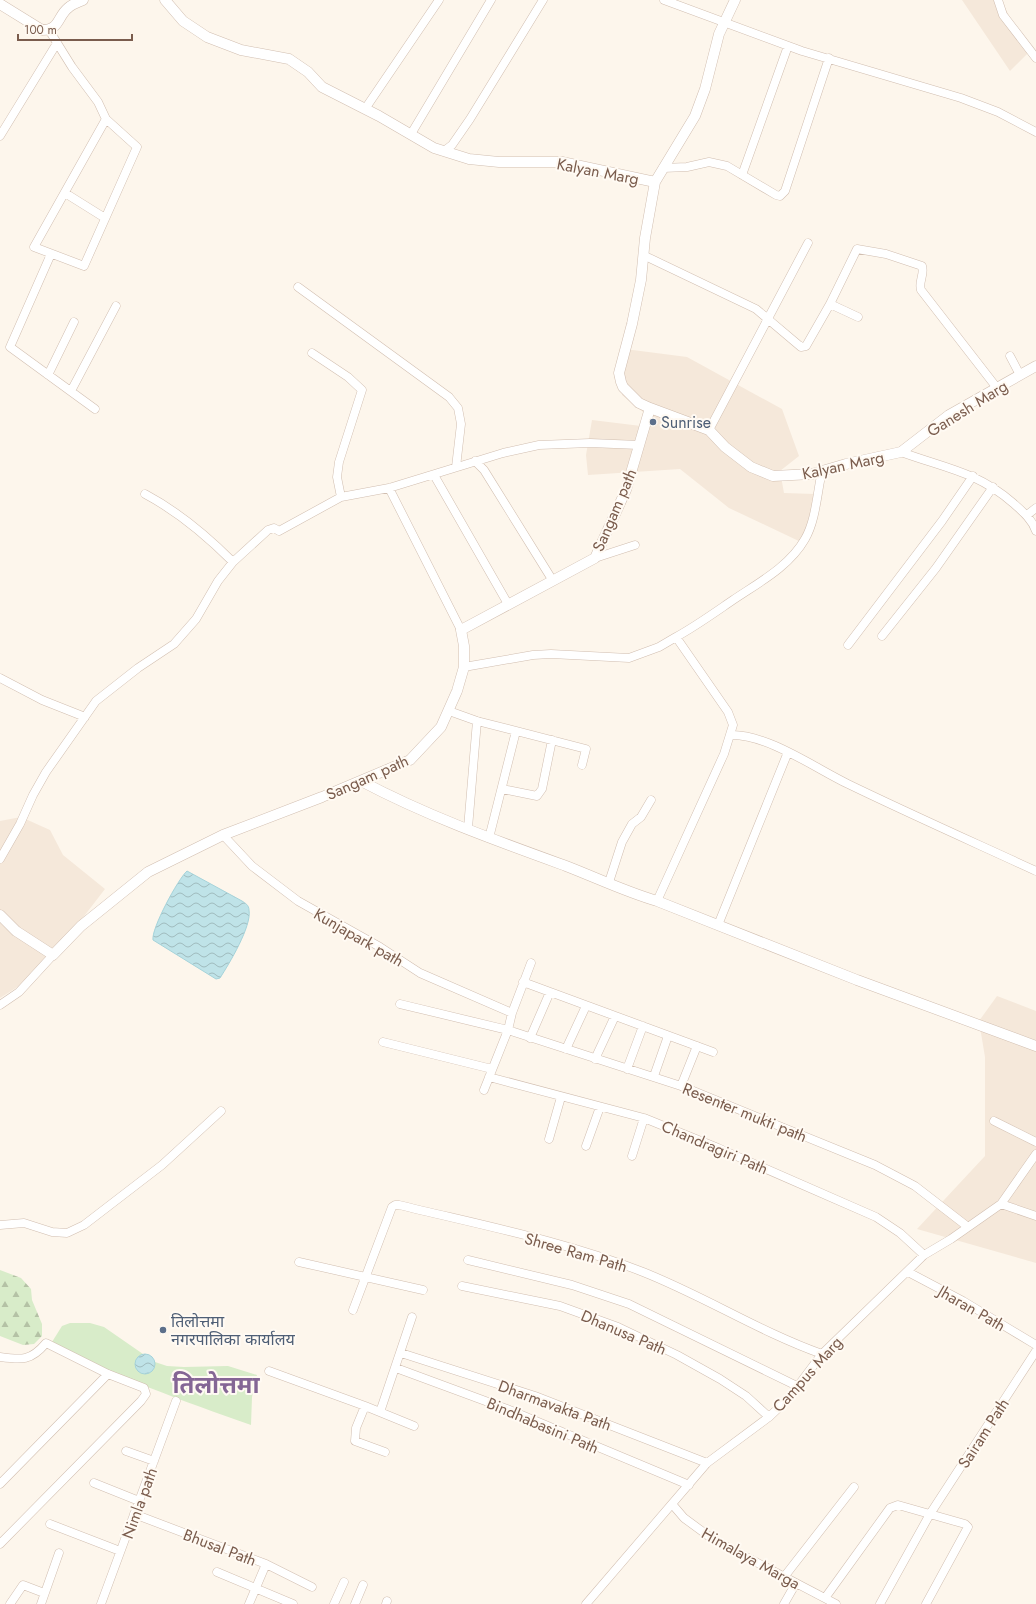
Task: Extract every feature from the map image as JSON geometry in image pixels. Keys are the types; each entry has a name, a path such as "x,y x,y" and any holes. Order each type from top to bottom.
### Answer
{"street":[{"path":"0,4 42,30 49,30 55,26 68,8 83,0"},
{"name":"Kalyan Marg","path":"165,0 183,20 207,37 241,50 289,59 308,72 322,88 444,151 469,159 499,162 562,162 655,182 632,324 619,373 623,387 639,403 709,430 725,447 750,467 773,476 812,474 846,464 901,452"},
{"path":"365,109 439,0"},
{"path":"411,134 491,0"},
{"path":"444,151 452,145 470,119 543,0"},
{"path":"664,0 788,46 961,98 998,112 1036,132"},
{"path":"655,182 695,116 705,89 719,34 734,0"},
{"path":"998,0 1003,15 1036,58"},
{"path":"49,30 72,67 98,102 106,119 137,147 84,266 34,247 106,119"},
{"path":"0,136 57,43"},
{"path":"742,175 788,46"},
{"path":"663,168 686,167 709,162 727,166 780,196 783,194 829,58"},
{"path":"65,193 105,218"},
{"path":"709,430 808,243"},
{"path":"644,256 750,305 768,318 796,344 804,347 830,304 857,249 886,254 922,266 923,273 919,285 921,290 997,388"},
{"path":"51,254 10,347 95,409"},
{"path":"298,287 449,397 458,408 461,424 456,467"},
{"path":"830,304 858,317"},
{"path":"71,391 116,306"},
{"path":"48,375 74,322"},
{"path":"312,353 348,377 362,390 339,462 337,477 341,497"},
{"path":"1010,356 1020,375"},
{"name":"Ganesh Marg","path":"901,452 949,415 1036,366"},
{"name":"Sangam path","path":"53,956 82,926 148,872 222,836 410,760 441,727 458,691 464,667 464,646 461,630 595,558 626,490 650,408"},
{"path":"0,859 46,772 96,701 174,644 196,619 218,580 233,562 268,530 274,528 279,531 341,497 389,488 475,461 540,445 590,443 639,445"},
{"path":"901,452 973,476 993,487 1027,515 1036,531"},
{"path":"475,461 484,470 553,581"},
{"path":"464,667 533,655 551,654 629,658 659,647 704,621 767,578 794,554 805,539 811,525 822,471"},
{"path":"434,475 508,604"},
{"path":"848,645 942,520 973,476"},
{"path":"882,636 936,568 993,487"},
{"path":"389,488 461,630"},
{"path":"145,494 178,516 220,549 233,562"},
{"path":"1027,515 1036,508"},
{"path":"595,558 634,545"},
{"path":"657,901 731,735 733,725 728,712 676,637"},
{"path":"0,678 42,700 85,717"},
{"path":"448,711 478,721 586,749 582,765"},
{"path":"468,828 478,721"},
{"path":"489,838 516,731"},
{"path":"731,735 748,736 788,752 828,774 927,822 1036,871"},
{"path":"502,789 537,796 542,789 552,740"},
{"path":"718,925 788,752"},
{"path":"361,781 391,797 489,838 609,882 631,893 657,901 946,1014 1036,1046"},
{"path":"609,882 622,842 632,824 641,817 651,800"},
{"name":"Kunjapark path","path":"222,836 252,866 298,901 380,947 420,973 512,1013"},
{"path":"0,915 16,931 53,956 23,988 0,1005"},
{"path":"484,1090 508,1030 512,1013 531,963"},
{"path":"523,982 713,1052"},
{"path":"530,1038 550,992"},
{"name":"Resenter mukti path","path":"400,1004 508,1030 681,1086 875,1165 915,1186 968,1227"},
{"path":"566,1049 586,1006"},
{"path":"595,1058 615,1016"},
{"path":"627,1069 643,1026"},
{"path":"654,1076 668,1036"},
{"name":"Chandragiri Path","path":"383,1042 490,1073 561,1097 644,1118 718,1148 876,1217 900,1233 924,1255"},
{"path":"681,1086 697,1046"},
{"path":"549,1139 561,1097"},
{"path":"586,1146 600,1107"},
{"path":"0,1225 24,1223 52,1232 67,1233 84,1225 162,1165 221,1111"},
{"path":"632,1156 644,1118"},
{"path":"994,1121 1036,1142"},
{"name":"Campus Marg","path":"586,1604 707,1463 768,1417 799,1387 822,1354 924,1255 951,1239 1001,1204 1036,1154"},
{"path":"1001,1204 1036,1216"},
{"name":"Shree Ram Path","path":"365,1277 392,1207 395,1205 400,1205 575,1249 642,1272 701,1297 801,1346 822,1354"},
{"path":"468,1260 572,1284 629,1304 799,1387"},
{"path":"299,1262 423,1290"},
{"name":"Jharan Path","path":"908,1272 1036,1345"},
{"path":"353,1310 365,1277"},
{"name":"Dhanusa Path","path":"462,1286 560,1306 618,1327 677,1355 720,1379 746,1396 768,1417"},
{"path":"380,1412 412,1317"},
{"path":"0,1357 25,1359 38,1352 46,1343 108,1374 144,1388 146,1394 141,1401 0,1544"},
{"name":"Sairam Path","path":"880,1604 930,1514 1036,1351"},
{"name":"Dharmavakta Path","path":"401,1353 535,1396 707,1463"},
{"name":"Bindhabasini Path","path":"396,1368 507,1409 689,1485"},
{"path":"269,1371 365,1406 414,1426"},
{"path":"0,1484 108,1374"},
{"name":"Nimla path","path":"101,1604 176,1401"},
{"path":"365,1406 356,1428 356,1441 385,1452"},
{"path":"126,1451 154,1461"},
{"path":"94,1483 139,1500"},
{"path":"784,1577 854,1487"},
{"name":"Himalaya Marga","path":"672,1504 684,1518 714,1540 836,1604"},
{"path":"825,1598 890,1508 898,1505 965,1524 968,1528 926,1604"},
{"name":"Bhusal Path","path":"134,1514 266,1564 250,1604"},
{"path":"50,1524 120,1551"},
{"path":"41,1604 58,1553"},
{"path":"266,1564 312,1587"},
{"path":"217,1572 293,1604"},
{"path":"334,1604 344,1582"},
{"path":"784,1604 796,1583"},
{"path":"10,1604 23,1584 44,1593"},
{"path":"355,1604 363,1585"}],"shaded area":[{"path":"962,0 1001,0 1028,53 1010,71"},
{"path":"625,349 687,357 782,409 799,456 780,471 784,493 815,494 803,543 729,508 680,469 588,475 586,455 592,420 641,426 643,412 622,395"},
{"path":"21,817 50,830 63,855 105,889 41,972 0,998 0,821"},
{"path":"997,996 1036,1011 1036,1263 917,1229 985,1156 985,1057 979,1021"}],"green space":[{"path":"0,1270 21,1278 31,1289 32,1300 42,1324 42,1336 34,1344 23,1345 0,1336"},
{"path":"70,1323 90,1323 104,1327 143,1354 140,1356 155,1365 155,1362 167,1366 184,1367 228,1366 257,1375 252,1397 251,1425 125,1377 76,1355 52,1342 62,1326"}],"water":[{"path":"187,871 242,901 247,904 249,908 249,917 244,935 220,978 216,979 153,940 156,926 166,904"},
{"path":"145,1354 152,1357 155,1364 152,1371 145,1374 138,1371 135,1364 138,1357"}],"place":[{"name":"Sunrise","path":"653,422"},
{"name":"तिलोत्तमा नगरपालिका कार्यालय","path":"163,1330"}],"district":[{"name":"तिलोत्तमा","path":"216,1385"}]}
